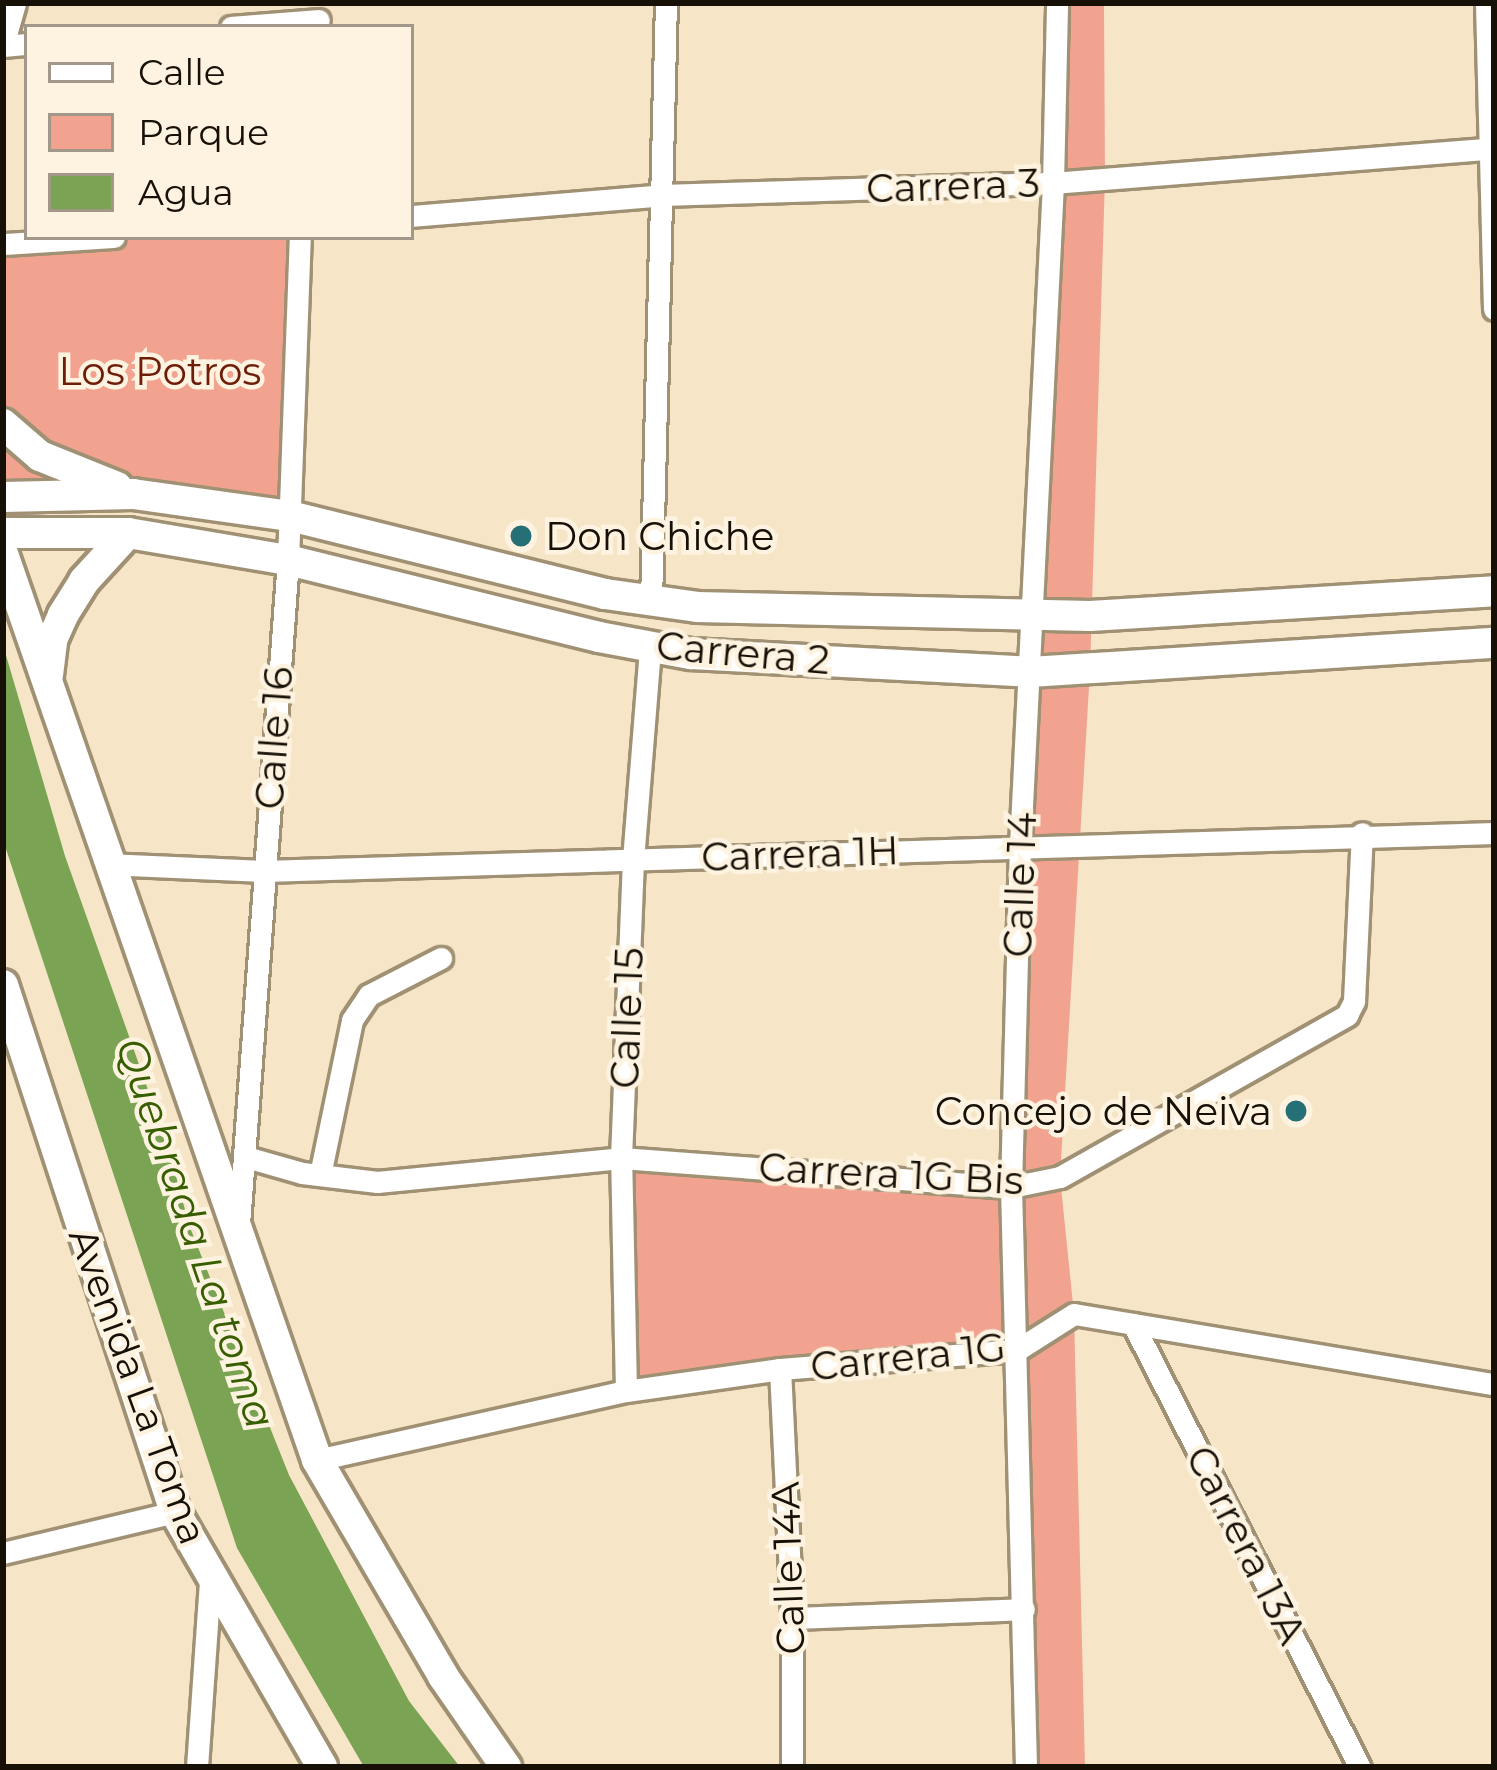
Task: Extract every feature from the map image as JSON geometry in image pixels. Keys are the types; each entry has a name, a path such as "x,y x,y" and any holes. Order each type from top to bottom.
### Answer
{"main road":[{"path":"3,31 11,3"},
{"path":"3,424 40,455 134,494"},
{"name":"Carrera 2","path":"3,497 134,494 290,516 651,602 1034,616 1494,591"},
{"name":"Carrera 2","path":"3,533 128,533 288,560 650,647 1030,672 1494,643"},
{"path":"47,681 52,640 63,615 84,581 128,533"},
{"path":"3,554 106,864 317,1460 443,1676 506,1767"},
{"name":"Avenida La Toma","path":"3,985 175,1512 322,1767"}],"street":[{"path":"651,602 665,3"},
{"name":"Calle 14","path":"1026,1767 1011,1187 1020,846 1054,183 1057,3"},
{"path":"1486,3 1494,309"},
{"path":"255,24 319,16"},
{"name":"Carrera 3","path":"414,216 664,195 1054,183 1492,148"},
{"path":"3,244 66,240"},
{"name":"Calle 16","path":"238,1239 288,560 301,240"},
{"name":"Calle 15","path":"626,1390 621,1158 633,860 650,647"},
{"name":"Carrera 1H","path":"106,864 264,871 1362,833 1494,833"},
{"name":"Carrera 1G Bis","path":"246,1157 320,1175 413,1181 621,1158 1011,1187 1060,1177 1338,1025 1354,1000 1362,833"},
{"path":"320,1175 352,1020 368,995 441,958"},
{"name":"Carrera 1G","path":"317,1460 626,1390 779,1369 1017,1350 1073,1314 1494,1384"},
{"name":"Carrera 13A","path":"1132,1324 1360,1767"},
{"name":"Calle 14A","path":"779,1369 792,1618 792,1767"},
{"path":"3,1553 175,1512"},
{"path":"197,1767 210,1579"},
{"path":"792,1618 1024,1609"}],"green space":[{"path":"1057,3 1104,3 1105,178 1090,670 1060,1177 1074,1314 1085,1767 1026,1767 1017,1350 626,1391 621,1158 1011,1187"},
{"name":"Los Potros","path":"90,240 300,240 290,516 4,490 3,246"}],"water":[{"path":"3,645 65,856 168,1146 189,1225 289,1475 409,1701 460,1767 364,1767 237,1548 3,840"}],"place":[{"name":"Don Chiche","path":"521,536"},
{"name":"Concejo de Neiva","path":"1296,1111"}],"water label":[{"name":"Quebrada La toma","path":"196,1233"}]}
